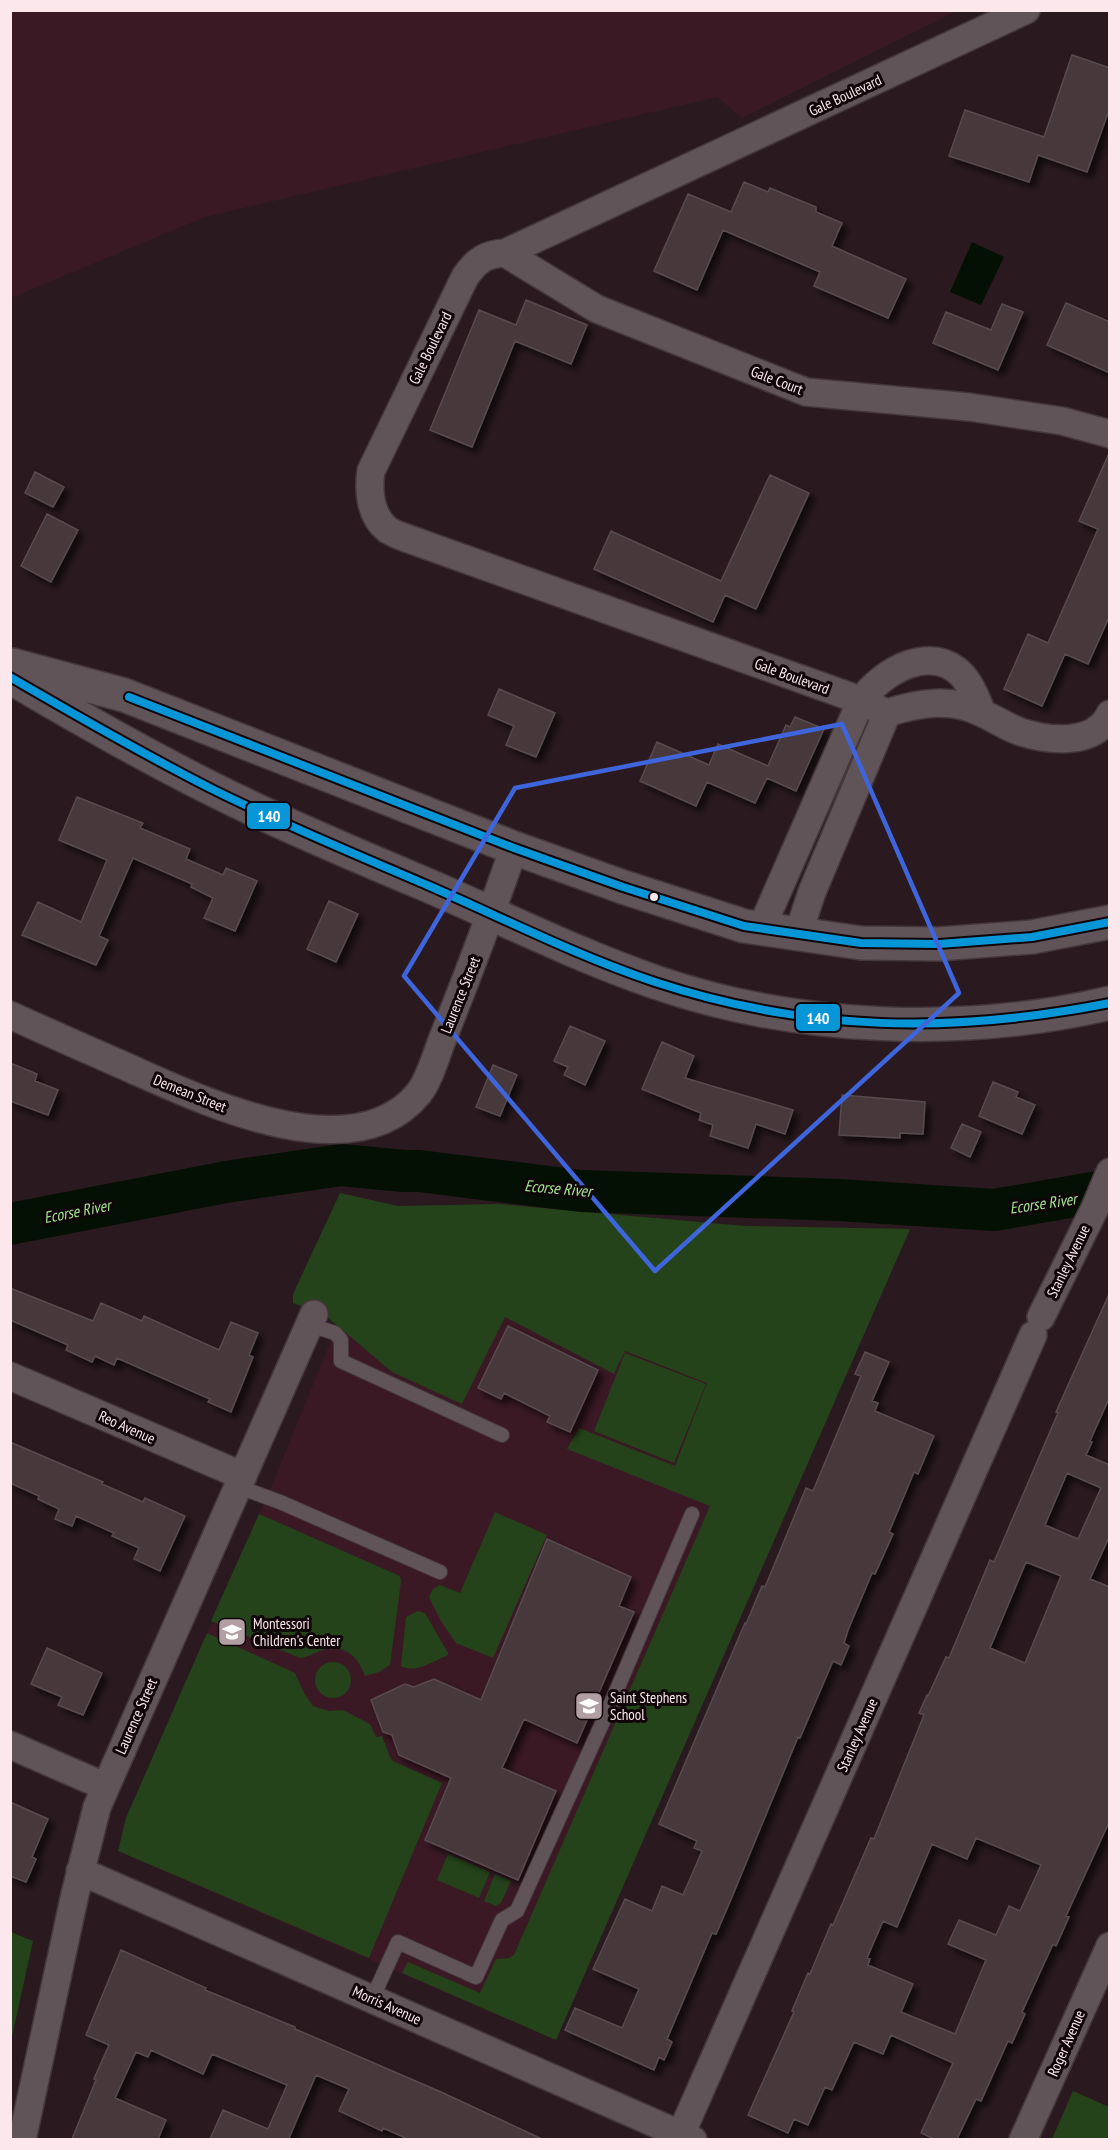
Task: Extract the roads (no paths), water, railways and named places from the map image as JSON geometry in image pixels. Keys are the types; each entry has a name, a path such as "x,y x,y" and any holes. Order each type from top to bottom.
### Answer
{"main road":[{"path":"10,664 124,695 514,848 623,887 744,926 861,943 939,944 1032,937 1110,922"},
{"path":"10,676 103,732 243,804 584,956 658,983 780,1014 867,1023 965,1022 1014,1018 1110,1003"}],"street":[{"name":"Gale Boulevard","path":"887,713 861,701 388,530 378,518 372,504 369,487 370,471 465,277 473,265 482,258 505,253 1026,10"},
{"name":"Gale Court","path":"505,253 597,309 806,393 969,407 1062,421 1110,434"},
{"path":"761,929 861,701 869,689 884,676 903,666 922,661 939,662 962,675 973,691 982,713"},
{"path":"798,934 812,892 887,713 912,705 930,703 972,707 1020,731 1046,737 1069,738 1098,731 1110,714"},
{"name":"Laurence Street","path":"379,1122 401,1111 422,1088 478,952 514,848"},
{"name":"Demean Street","path":"10,1016 202,1100 250,1117 311,1129 345,1129 379,1122"},
{"name":"Stanley Avenue","path":"687,2137 1037,1326 1095,1208 1108,1175"},
{"name":"Laurence Street","path":"22,2139 80,1871 104,1786 312,1319"},
{"name":"Reo Avenue","path":"10,1376 241,1481"},
{"path":"10,1745 104,1786"},
{"name":"Morris Avenue","path":"80,1871 687,2137"},
{"name":"Roger Avenue","path":"1023,2139 1110,1946"}],"lane":[{"path":"312,1319 335,1333 341,1340 341,1361 502,1435"},
{"path":"241,1481 280,1502 440,1572"},
{"path":"372,1999 398,1942 476,1977 502,1920 517,1911 606,1715 692,1514"}],"waterway":[{"name":"Ecorse River","path":"10,1224 226,1182 341,1165 419,1171 581,1191 839,1200 994,1210 1098,1192 1110,1193"}],"place":[{"name":"Montessori Children's Center","path":"232,1632"},
{"name":"Saint Stephens School","path":"589,1706"}]}
